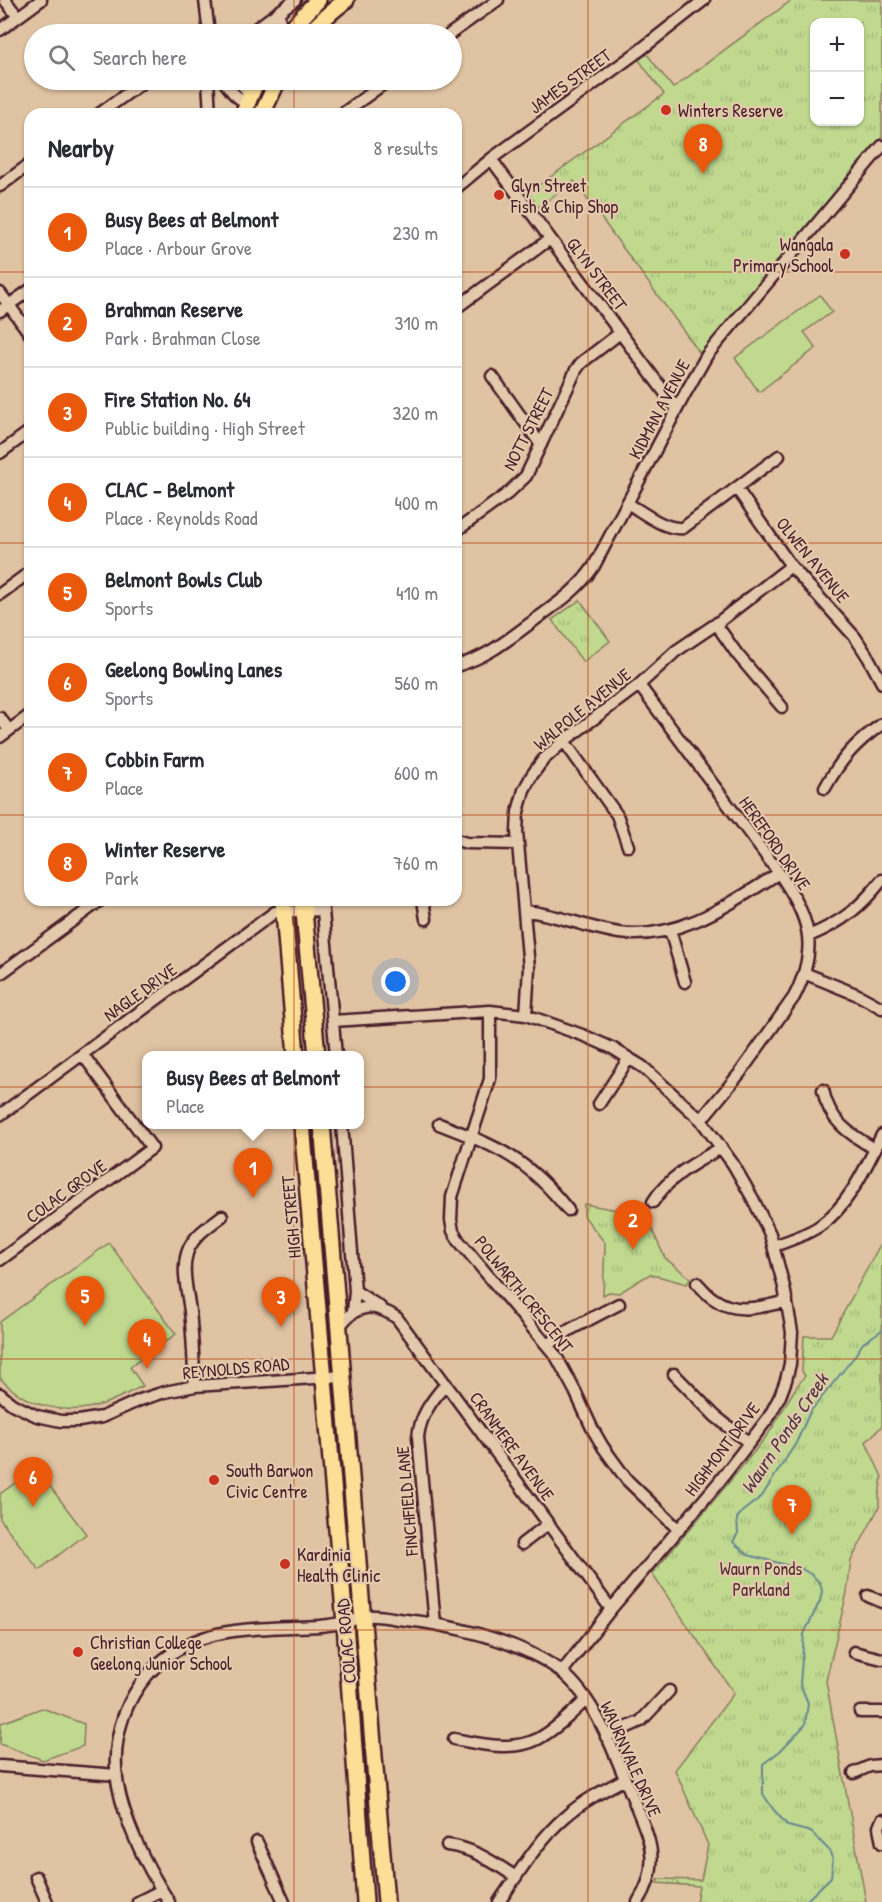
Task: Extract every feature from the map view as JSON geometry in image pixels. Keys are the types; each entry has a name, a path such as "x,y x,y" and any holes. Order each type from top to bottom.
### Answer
{"highway":[{"path":"304,24 318,0"},
{"path":"312,24 346,0"},
{"path":"246,105 253,90"},
{"path":"264,108 273,90"},
{"path":"283,906 296,1051"},
{"path":"304,906 317,1051"},
{"name":"HIGH STREET","path":"302,1129 324,1377"},
{"path":"322,1129 344,1376"},
{"name":"COLAC ROAD","path":"344,1376 365,1902"},
{"name":"COLAC ROAD","path":"324,1377 386,1902"}],"street":[{"path":"5,0 18,17"},
{"path":"0,30 41,0"},
{"path":"205,0 207,24"},
{"path":"262,24 295,0"},
{"path":"462,26 498,0"},
{"name":"JAMES STREET","path":"462,183 491,159 639,51 698,2"},
{"path":"279,12 280,24"},
{"path":"107,108 132,90"},
{"path":"209,90 210,108"},
{"path":"231,90 246,105"},
{"path":"241,90 246,105"},
{"path":"350,108 375,90"},
{"name":"KIDMAN AVENUE","path":"462,664 494,651 581,585 594,566 707,355 882,146"},
{"name":"GLYN STREET","path":"491,159 677,409"},
{"path":"0,186 24,168"},
{"path":"462,304 549,239"},
{"path":"0,293 4,308 24,328"},
{"path":"4,308 24,294"},
{"name":"NOTT STREET","path":"462,527 519,484 526,476 576,370 581,363 620,333"},
{"path":"492,376 541,444"},
{"path":"0,453 24,435"},
{"path":"627,504 668,527 683,528 779,456"},
{"name":"OLWEN AVENUE","path":"737,489 791,566 855,637 882,683"},
{"name":"WALPOLE AVENUE","path":"526,1015 529,968 518,844 518,812 524,790 532,775 543,760 564,741 639,685 676,651 716,624 791,566"},
{"path":"0,594 24,576"},
{"path":"716,624 737,654 782,707"},
{"name":"HEREFORD DRIVE","path":"639,685 779,873 799,905 809,936 808,960 794,997 701,1120"},
{"path":"0,718 9,730"},
{"path":"0,737 24,719"},
{"path":"825,788 837,766 853,746 882,724"},
{"path":"564,741 618,815 628,846"},
{"path":"462,842 518,844"},
{"path":"525,911 538,912 621,933 643,934 670,930 718,910 779,873"},
{"path":"809,936 853,913 869,898 882,880"},
{"path":"0,974 93,906"},
{"name":"NAGLE DRIVE","path":"0,1115 283,906"},
{"path":"322,906 336,1051"},
{"path":"424,906 426,919"},
{"path":"670,930 685,982"},
{"path":"804,973 858,995 882,1008"},
{"name":"HIGHMONT DRIVE","path":"333,1021 490,1011 526,1015 585,1036 629,1058 662,1083 701,1120 722,1148 753,1199 774,1246 787,1301 792,1344 786,1380 772,1411 718,1483 611,1609 562,1672"},
{"name":"POLWARTH CRESCENT","path":"490,1011 490,1079 452,1197 450,1210 453,1231 469,1254 548,1346 567,1374 592,1428 610,1456 634,1487 679,1530"},
{"name":"COLAC GROVE","path":"0,1260 152,1148 82,1055"},
{"path":"598,1104 629,1058"},
{"path":"823,1090 826,1107 838,1121 853,1136 875,1149"},
{"path":"439,1124 504,1151 529,1168 568,1210"},
{"path":"342,1129 355,1290 353,1313"},
{"path":"774,1246 810,1232 831,1216 848,1195 882,1135"},
{"path":"653,1202 661,1188 692,1165 722,1148"},
{"path":"195,1386 186,1259 196,1237 222,1216"},
{"path":"697,1283 713,1299 731,1308 758,1308 787,1301"},
{"name":"CRANMERE AVENUE","path":"355,1290 397,1317 404,1325 611,1609"},
{"path":"548,1346 571,1329 619,1304"},
{"path":"340,1326 345,1318 353,1313 366,1308 381,1308"},
{"path":"674,1374 715,1416 748,1442"},
{"name":"REYNOLDS ROAD","path":"0,1394 12,1404 37,1416 61,1421 79,1421 102,1417 165,1392 195,1386 344,1376"},
{"name":"FINCHFIELD LANE","path":"435,1624 418,1437 427,1409 446,1384"},
{"path":"522,1544 548,1524"},
{"name":"WAURNVALE DRIVE","path":"169,1902 130,1826 117,1775 117,1741 121,1723 137,1687 148,1673 164,1658 184,1645 208,1636 393,1618 435,1624 494,1639 533,1655 562,1672 578,1688 606,1737 648,1837 653,1855 650,1878 638,1902"},
{"path":"854,1652 882,1659"},
{"path":"606,1737 641,1721 669,1691"},
{"path":"454,1739 486,1745 514,1745 537,1739 560,1723 586,1700"},
{"path":"859,1712 882,1713"},
{"path":"854,1773 870,1766 882,1765"},
{"path":"0,1766 117,1775"},
{"path":"499,1902 540,1844 558,1823 575,1809 625,1779"},
{"path":"882,1820 879,1827 882,1843"},
{"path":"257,1842 284,1902"},
{"path":"447,1845 460,1846 475,1852 516,1877"},
{"path":"36,1877 47,1902"},
{"path":"138,1902 162,1890"}],"green space":[{"path":"792,0 882,0 882,137 702,356 574,181 538,207 527,191 533,186 535,188 664,94 639,60 647,54 673,88"},
{"path":"820,295 832,312 804,332 816,348 759,392 735,358"},
{"path":"580,600 610,641 583,662 552,620"},
{"path":"584,1204 639,1214 649,1223 665,1258 690,1278 687,1284 650,1274 619,1293 609,1292 603,1295 605,1243 584,1216"},
{"name":"Waurn Ponds Parkland","path":"882,1241 882,1426 866,1442 882,1477 879,1507 851,1561 847,1592 826,1681 866,1902 696,1902 699,1886 657,1883 659,1879 701,1880 708,1845 675,1770 734,1693 652,1574 771,1430 805,1376 802,1371 804,1336 831,1336"},
{"path":"109,1243 176,1334 130,1367 143,1386 111,1401 86,1408 59,1409 21,1396 0,1378 0,1322"},
{"path":"36,1468 86,1534 39,1570 0,1519 0,1494"},
{"path":"42,1708 84,1724 83,1746 43,1760 0,1744 1,1723"}],"waterway":[{"name":"Waurn Ponds Creek","path":"805,1902 831,1877 833,1859 828,1849 811,1832 788,1826 773,1809 763,1794 763,1764 780,1751 805,1725 808,1703 800,1684 804,1634 820,1601 822,1591 820,1583 802,1569 748,1555 733,1542 738,1533 737,1518 762,1496 796,1443 810,1412 863,1343 882,1330"}],"place":[{"name":"Winters Reserve","path":"666,110"},
{"name":"Winter Reserve","path":"703,174"},
{"name":"Glyn Street Fish & Chip Shop","path":"499,195"},
{"name":"Wangala Primary School","path":"845,254"},
{"name":"Busy Bees at Belmont","path":"253,1198"},
{"name":"Brahman Reserve","path":"633,1250"},
{"name":"Belmont Bowls Club","path":"85,1326"},
{"name":"Fire Station No. 64","path":"281,1327"},
{"name":"CLAC - Belmont","path":"147,1369"},
{"name":"South Barwon Civic Centre","path":"214,1480"},
{"name":"Geelong Bowling Lanes","path":"33,1507"},
{"name":"Cobbin Farm","path":"792,1535"},
{"name":"Kardinia Health Clinic","path":"285,1564"},
{"name":"Christian College Geelong Junior School","path":"78,1652"}]}
